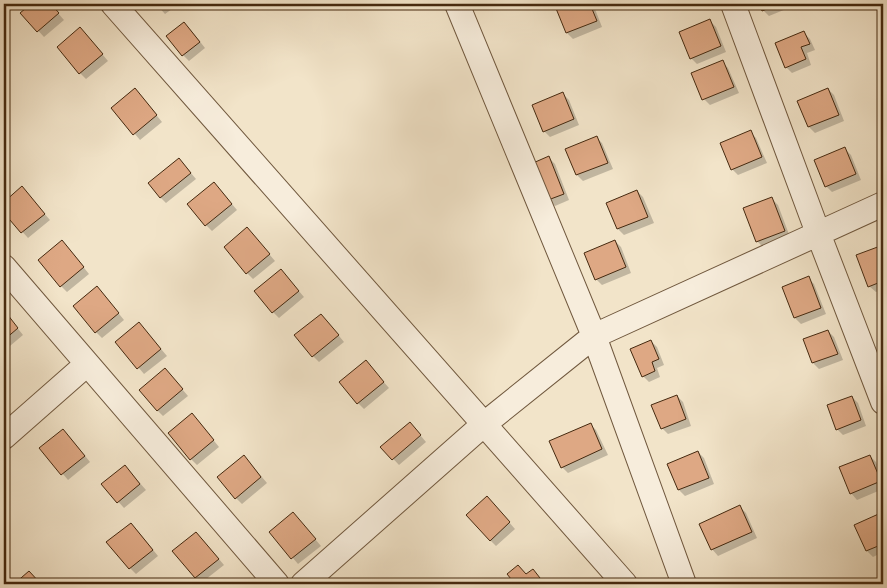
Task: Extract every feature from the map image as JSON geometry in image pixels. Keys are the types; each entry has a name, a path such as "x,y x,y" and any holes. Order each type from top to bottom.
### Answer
{"street":[{"path":"113,4 625,584"},
{"path":"457,4 594,336 684,584"},
{"path":"733,4 883,402"},
{"path":"303,584 483,425 594,336 883,204"},
{"path":"4,267 277,584"},
{"path":"4,437 87,364"}],"building":[{"path":"31,4 51,4 59,13 37,32 20,13"},
{"path":"562,4 590,4 597,21 566,33 555,6"},
{"path":"759,4 779,4 762,11"},
{"path":"710,19 721,46 690,59 679,32"},
{"path":"184,22 200,42 182,56 166,36"},
{"path":"80,27 103,54 79,74 57,47"},
{"path":"804,31 810,44 801,47 806,59 785,68 775,43"},
{"path":"723,60 734,87 702,100 691,73"},
{"path":"135,88 157,115 133,135 111,108"},
{"path":"828,88 839,115 808,127 797,101"},
{"path":"563,92 574,119 543,132 532,105"},
{"path":"751,130 762,157 731,170 720,143"},
{"path":"597,136 608,163 576,175 565,149"},
{"path":"845,147 856,174 825,187 814,160"},
{"path":"549,156 564,194 548,200 533,163"},
{"path":"179,158 191,173 160,198 148,183"},
{"path":"214,182 232,204 205,226 187,204"},
{"path":"22,186 45,214 21,233 4,213 4,202"},
{"path":"637,190 648,217 617,229 606,203"},
{"path":"772,197 785,231 756,242 743,208"},
{"path":"247,227 270,254 246,274 224,247"},
{"path":"62,240 84,267 60,287 38,260"},
{"path":"615,240 626,267 595,280 584,253"},
{"path":"883,245 883,281 868,287 856,255"},
{"path":"281,269 299,291 272,313 254,291"},
{"path":"809,276 821,308 794,318 782,287"},
{"path":"97,286 119,313 95,333 73,306"},
{"path":"4,310 18,328 4,340"},
{"path":"321,314 339,335 312,357 294,335"},
{"path":"139,322 161,349 137,369 115,342"},
{"path":"828,330 838,354 812,363 803,339"},
{"path":"651,340 659,359 652,362 655,371 642,377 630,349"},
{"path":"366,360 384,382 357,404 339,382"},
{"path":"165,368 183,389 157,411 139,390"},
{"path":"677,395 686,419 661,429 651,405"},
{"path":"852,396 861,420 836,430 827,405"},
{"path":"192,413 214,440 190,460 168,433"},
{"path":"410,422 421,435 392,460 380,447"},
{"path":"591,423 602,449 561,468 549,441"},
{"path":"63,429 85,456 61,475 39,448"},
{"path":"698,451 709,478 678,490 667,464"},
{"path":"244,455 261,477 235,499 217,477"},
{"path":"870,455 881,481 850,494 839,467"},
{"path":"125,465 140,484 117,503 101,484"},
{"path":"487,496 510,522 490,541 466,515"},
{"path":"740,505 752,532 711,550 699,524"},
{"path":"293,512 316,539 291,559 269,532"},
{"path":"883,512 883,544 866,551 854,525"},
{"path":"131,523 153,550 129,569 106,542"},
{"path":"196,532 219,559 195,578 172,551"},
{"path":"518,565 526,574 533,569 540,578 532,584 515,584 507,574"},
{"path":"29,571 41,584 14,584"}]}
